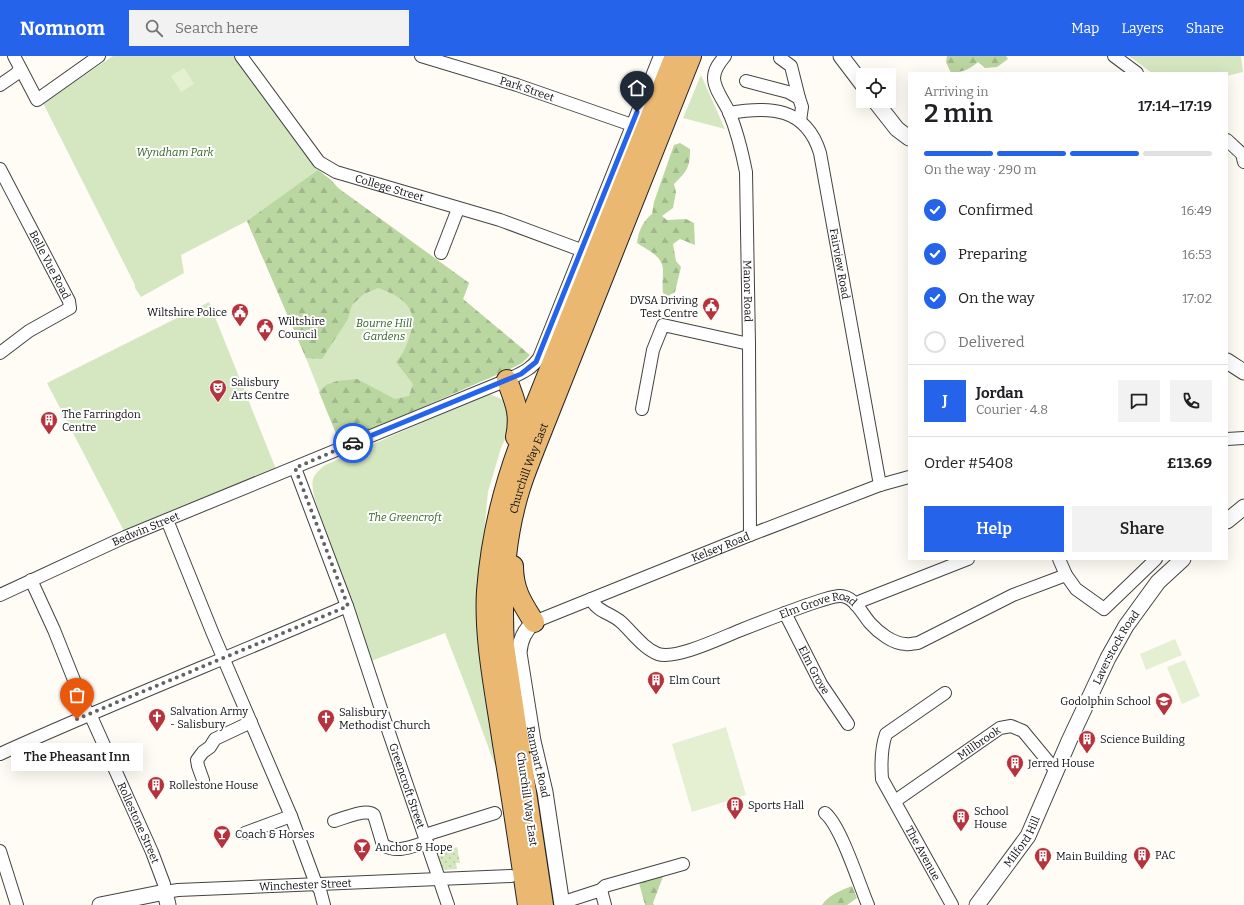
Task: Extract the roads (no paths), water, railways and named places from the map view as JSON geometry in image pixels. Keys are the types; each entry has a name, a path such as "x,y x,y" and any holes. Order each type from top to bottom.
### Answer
{"highway":[{"name":"Churchill Way East","path":"528,905 497,706 488,623 487,591 492,544 499,509 510,471 675,56"},
{"name":"Churchill Way East","path":"555,904 504,646 502,617 503,591 511,522 520,488 534,450 691,56"},
{"path":"507,380 519,418 510,471"},
{"path":"511,522 514,582 520,601 534,622"}],"street":[{"path":"14,56 37,100 99,56"},
{"name":"Park Street","path":"421,56 517,85 632,126"},
{"name":"Bedwin Street","path":"0,595 125,537 507,380 526,370 536,362 539,358 660,56"},
{"name":"Manor Road","path":"726,56 715,70 714,78 729,113 742,152 746,172 750,535"},
{"path":"841,56 856,76"},
{"path":"1114,56 1135,72"},
{"name":"College Street","path":"245,58 319,162 336,172 500,220 582,250"},
{"path":"780,58 791,66 802,107 800,121"},
{"path":"0,85 16,74 20,69"},
{"path":"746,81 788,92 799,98"},
{"path":"880,108 897,129 908,137"},
{"name":"Fairview Road","path":"729,113 749,109 771,109 788,114 800,121 817,142 880,485"},
{"path":"1228,141 1242,154 1244,162"},
{"name":"Belle Vue Road","path":"0,169 69,301 70,308 29,331 0,353"},
{"path":"442,253 458,208"},
{"path":"642,409 653,350 663,325 749,344"},
{"path":"1228,361 1244,372"},
{"path":"1228,439 1244,438"},
{"name":"Greencroft Street","path":"295,468 348,606 377,699 448,905"},
{"name":"Kelsey Road","path":"534,622 750,535 880,485 908,477"},
{"path":"1228,520 1244,507"},
{"path":"167,520 223,658 291,816 316,884 320,890 324,905"},
{"path":"856,605 861,601 965,560"},
{"path":"1059,560 1066,575 1076,589 1104,609 1155,560"},
{"name":"Laverstock Road","path":"1056,771 1108,658 1126,626 1158,582 1182,560"},
{"name":"Elm Grove Road","path":"591,599 594,605 601,611 615,617 646,647 660,654 667,655 692,649 785,613 830,597 841,596 848,598 856,605 870,624 887,638 898,643 906,644 918,643 1013,595 1066,575"},
{"name":"Rollestone Street","path":"31,580 54,630 86,710 90,714 152,852 164,884 167,898"},
{"path":"0,754 90,714 348,606"},
{"name":"Elm Grove","path":"785,613 820,684 848,724"},
{"name":"Rampart Road","path":"534,622 523,636 519,653 533,741 545,792 555,904"},
{"path":"895,802 882,779 881,763 886,734 945,693"},
{"path":"203,780 197,760 203,752 210,747 215,739 251,722"},
{"name":"Millbrook","path":"895,802 1000,728 1011,726 1023,731 1056,771"},
{"name":"Milford Hill","path":"977,905 1028,836 1056,771"},
{"name":"The Avenue","path":"895,802 952,905"},
{"path":"334,821 365,812 371,812 374,815 383,845 394,850 402,849 495,813"},
{"path":"825,814 830,818 844,844 868,905"},
{"path":"245,833 291,816"},
{"path":"0,852 18,905"},
{"path":"555,904 601,890 605,886 683,864"},
{"name":"Winchester Street","path":"100,905 167,898 178,890 511,876"},
{"path":"601,890 605,905"}],"place":[{"name":"DVSA Driving Test Centre","path":"711,321"},
{"name":"Wiltshire Police","path":"240,327"},
{"name":"Wiltshire Council","path":"265,342"},
{"name":"Salisbury Arts Centre","path":"218,403"},
{"name":"The Farringdon Centre","path":"49,435"},
{"name":"Elm Court","path":"656,695"},
{"name":"Godolphin School","path":"1164,716"},
{"name":"The Pheasant Inn","path":"77,719"},
{"name":"Salvation Army - Salisbury","path":"157,732"},
{"name":"Salisbury Methodist Church","path":"326,733"},
{"name":"Science Building","path":"1087,754"},
{"name":"Jerred House","path":"1015,778"},
{"name":"Rollestone House","path":"156,800"},
{"name":"Sports Hall","path":"735,820"},
{"name":"School House","path":"961,832"},
{"name":"Coach & Horses","path":"222,849"},
{"name":"Anchor & Hope","path":"362,862"},
{"name":"PAC","path":"1142,870"},
{"name":"Main Building","path":"1043,871"}],"park label":[{"name":"Wyndham Park","path":"175,152"},
{"name":"Bourne Hill Gardens","path":"384,329"},
{"name":"The Greencroft","path":"405,517"}]}
